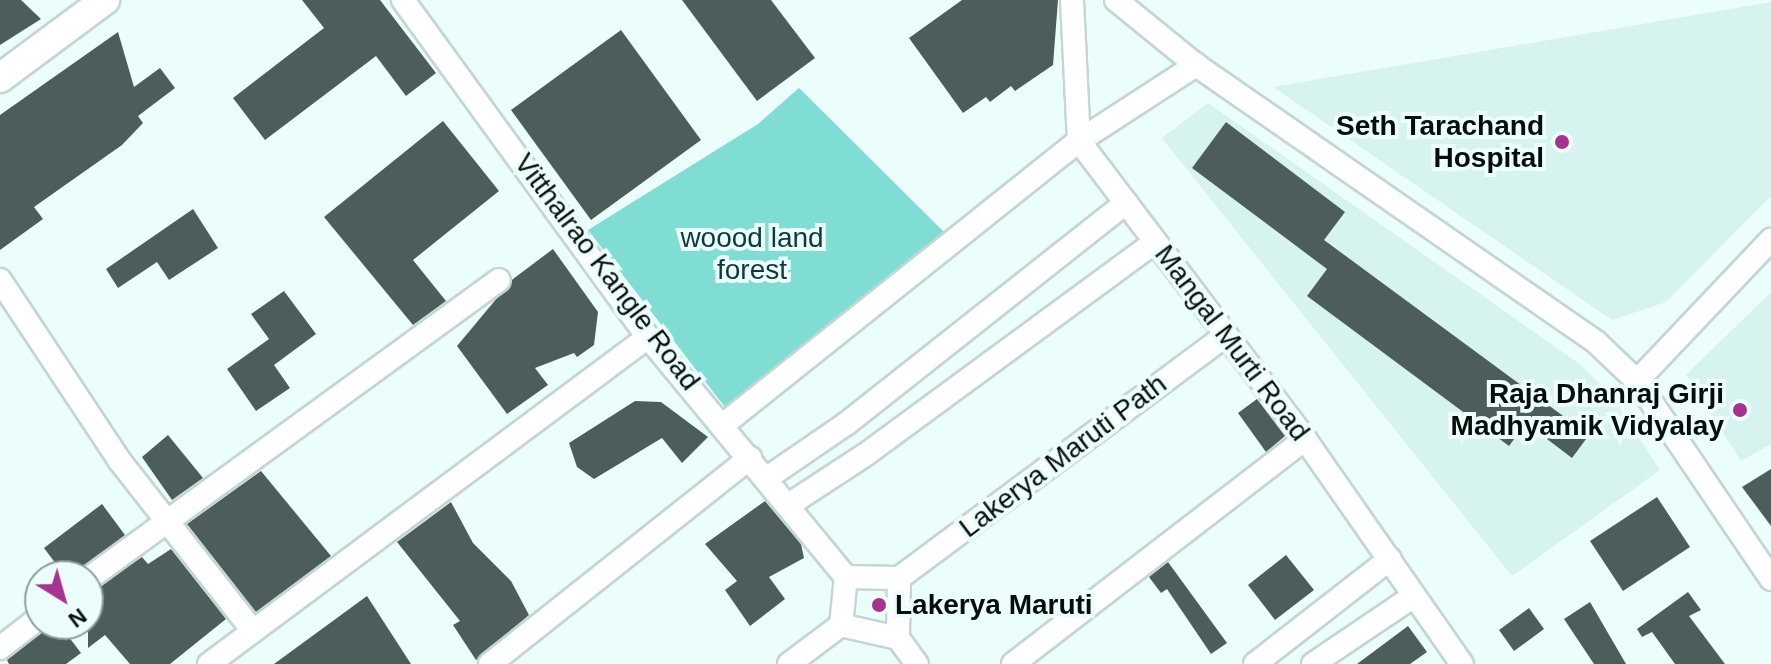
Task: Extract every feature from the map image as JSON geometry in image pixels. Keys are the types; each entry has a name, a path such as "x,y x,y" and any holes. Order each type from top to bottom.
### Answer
{"street":[{"path":"0,78 105,0"},
{"name":"Vitthalrao Kangle Road","path":"403,0 648,337 724,424 846,577"},
{"path":"1072,0 1079,141"},
{"path":"1116,0 1196,65 1597,343 1637,381 1771,579"},
{"path":"724,424 1079,141 1196,65"},
{"name":"Mangal Murti Road","path":"1079,141 1305,439 1462,664"},
{"path":"767,478 846,424 1126,203"},
{"path":"1637,381 1771,240"},
{"path":"790,504 865,455 1155,242"},
{"path":"0,280 164,519 253,631"},
{"path":"104,566 164,519 499,280"},
{"name":"Lakerya Maruti Path","path":"899,578 1226,335"},
{"path":"209,664 648,337"},
{"path":"1013,664 1305,439"},
{"path":"490,664 750,458"},
{"path":"1255,664 1390,559"},
{"path":"789,664 841,625 846,577 899,578 898,638 917,664"},
{"path":"1313,664 1414,596"},
{"path":"841,625 898,638"},
{"path":"0,648 24,629"}],"shaded area":[{"name":"Seth Tarachand Hospital","path":"1771,2 1771,196 1666,302 1612,320 1273,87"},
{"name":"Seth Tarachand Hospital","path":"1208,103 1581,365 1615,400 1660,470 1512,576 1162,138"},
{"name":"Raja Dhanraj Girji Madhyamik Vidyalay","path":"1771,292 1771,444 1741,461 1686,375"}],"green space":[{"name":"woood land forest","path":"799,88 946,234 728,411 588,230 758,124"}],"building":[{"path":"0,0 21,0 41,19 0,45"},
{"path":"302,0 380,0 436,73 406,96 376,56 265,140 233,98 324,28"},
{"path":"682,0 771,0 815,58 757,101"},
{"path":"962,0 1058,0 1053,65 1015,91 1011,86 990,102 986,97 963,113 909,38"},
{"path":"621,30 701,140 591,220 511,110"},
{"path":"118,32 134,87 160,68 175,88 138,116 143,123 122,145 34,207 43,219 0,250 0,115"},
{"path":"443,121 499,191 413,260 446,301 413,325 324,217"},
{"path":"1226,122 1345,212 1324,240 1589,435 1572,458 1526,423 1509,446 1307,296 1327,269 1192,168"},
{"path":"193,209 218,248 169,280 157,262 118,288 106,269"},
{"path":"553,249 598,312 594,345 577,357 574,353 535,368 548,385 507,414 457,346 513,279"},
{"path":"284,291 316,334 274,365 290,388 256,411 227,369 269,339 251,314"},
{"path":"1257,399 1285,436 1266,452 1238,413"},
{"path":"635,401 661,402 708,437 682,463 662,438 594,479 577,467 569,443"},
{"path":"168,435 203,478 172,500 142,457"},
{"path":"1771,469 1771,526 1742,487"},
{"path":"261,471 331,556 256,612 187,524"},
{"path":"1657,497 1690,547 1623,591 1590,541"},
{"path":"765,501 801,544 804,558 769,577 785,599 750,626 725,590 737,581 705,544"},
{"path":"451,502 473,543 511,581 529,615 476,660 453,625 460,621 397,542"},
{"path":"102,504 125,535 95,560 53,560 44,548"},
{"path":"171,549 226,619 170,664 130,664 104,636 104,582 142,557 148,564"},
{"path":"1286,555 1314,590 1275,620 1248,585"},
{"path":"1168,562 1227,643 1211,654 1167,589 1161,593 1149,577"},
{"path":"1688,592 1701,610 1689,616 1725,664 1675,664 1652,632 1642,637 1637,629"},
{"path":"367,596 411,664 274,664"},
{"path":"1590,602 1626,664 1594,664 1564,619"},
{"path":"1529,608 1544,629 1514,651 1499,630"},
{"path":"1408,626 1427,652 1410,664 1357,664"},
{"path":"32,640 71,640 81,653 66,664 9,664 7,660"},
{"path":"88,640 98,640 88,648"}],"place":[{"name":"Seth Tarachand Hospital","path":"1562,142"},
{"name":"Raja Dhanraj Girji Madhyamik Vidyalay","path":"1740,410"},
{"name":"Lakerya Maruti","path":"879,605"}]}
